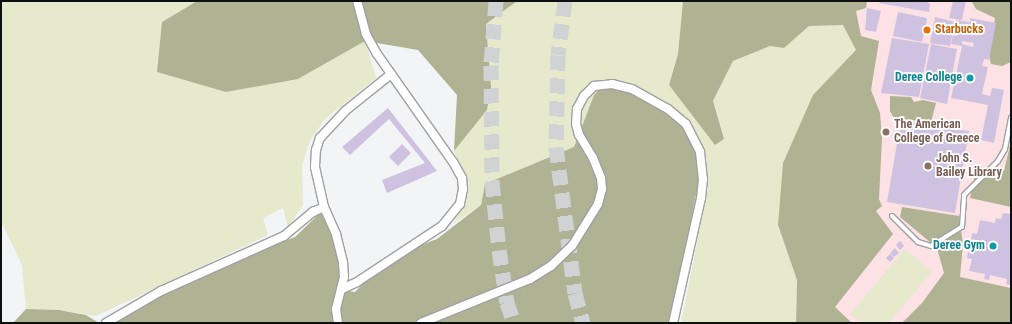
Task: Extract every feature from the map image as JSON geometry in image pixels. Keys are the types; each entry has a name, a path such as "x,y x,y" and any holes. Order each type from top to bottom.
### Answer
{"street":[{"path":"342,289 357,282 442,226 460,204 463,189 462,178 454,162 391,74 366,34 357,1"},
{"path":"338,323 336,309 344,277 340,249 324,207 315,167 316,150 320,138 345,110 391,74"},
{"path":"421,323 530,279 551,266 572,246 598,204 602,189 602,178 593,158 579,135 576,124 577,109 584,96 594,86 612,84 632,89 668,109 686,124 700,152 703,179 701,198 673,323"},
{"path":"106,323 161,291 284,236 313,212 324,207"}],"lane":[{"path":"892,216 918,242 931,246 962,227 964,195 998,162 1005,149 1011,118"}],"shaded area":[{"name":"The American College of Greece","path":"740,1 1011,1 1011,323 821,323"}],"green space":[{"path":"1,1 197,1 162,22 298,79 365,41 376,78 325,119 310,141 302,165 303,205 288,227 283,208 263,218 268,235 96,316 59,310 26,309 22,265 1,221"},
{"path":"197,1 517,1 486,24 491,87 487,110 454,151 457,95 418,50 365,41 298,79 226,92 157,72 162,22"},
{"path":"517,1 683,1 678,54 669,85 724,139 713,101 733,61 770,46 784,48 809,26 843,25 856,50 813,95 778,225 797,280 796,323 681,323 708,188 704,156 594,95 574,147 486,184 481,205 453,224 462,209 469,183 454,151 469,130 491,87 486,24"},
{"path":"683,1 867,1 866,8 856,11 861,36 879,41 871,90 880,113 882,139 879,199 882,206 876,211 893,234 835,307 852,323 796,323 797,280 778,225 783,163 813,95 856,50 843,25 809,26 784,48 770,46 733,61 713,101 724,139 715,145 669,85 678,54"},
{"path":"1011,1 1011,62 1002,66 991,64 989,56 995,18 976,9 972,2"},
{"path":"608,80 637,87 671,106 694,129 704,156 670,323 116,323 152,299 238,259 295,237 319,214 329,216 341,268 339,290 355,292 371,275 398,254 437,239 481,205 485,184 574,147 594,95"},
{"path":"890,96 911,97 914,102 923,100 936,103 931,122 900,119 896,122 890,111"},
{"path":"1011,141 1011,207 970,198 977,166 1004,171"},
{"path":"902,207 959,216 963,244 960,277 1011,288 1011,323 902,323 922,303 944,273 937,248 900,217"},
{"path":"905,249 932,272 889,323 861,323 850,314"},
{"path":"26,309 59,310 86,315 99,323 13,323"}],"building":[{"path":"881,1 926,1 930,4 929,12 879,3"},
{"path":"953,1 966,1 962,20 949,18"},
{"path":"867,8 881,11 876,32 865,30"},
{"path":"898,12 927,18 926,26 930,27 929,35 924,33 922,42 893,36"},
{"path":"935,17 955,22 950,46 930,43"},
{"name":"Deree College","path":"970,18 996,23 989,60 984,59 982,66 988,67 982,94 990,96 992,88 1004,90 994,143 981,140 988,105 951,98 962,46 951,44 953,35 957,36 958,33 958,29 954,29 956,20 970,22","holes":["965,28 977,31 976,34 964,32","962,41 974,43 973,47 962,44"]},
{"path":"892,38 929,44 919,97 881,93"},
{"path":"931,44 957,49 947,104 920,98"},
{"path":"388,108 437,171 387,193 382,180 425,163 389,119 350,155 342,147"},
{"name":"John S. Bailey Library","path":"901,120 969,131 955,213 887,202"},
{"path":"402,144 411,153 398,166 389,157"},
{"name":"Deree Gym","path":"1003,213 1011,214 1011,285 1006,284 1007,279 990,275 989,280 984,279 985,274 969,271 972,259 967,258 968,252 973,253 976,240 971,239 972,233 977,234 980,220 995,223 996,218 1001,219"},
{"path":"900,241 904,246 900,250 896,245"},
{"path":"895,248 899,253 894,257 890,253"},
{"path":"890,254 894,258 890,262 886,258"}],"tunnel":[{"path":"496,1 491,65 492,181 499,250 507,302 514,323"},
{"path":"565,1 558,55 556,147 575,293 583,323"}],"place":[{"name":"Starbucks","path":"927,30"},
{"name":"Deree College","path":"970,78"},
{"name":"The American College of Greece","path":"886,132"},
{"name":"John S. Bailey Library","path":"928,166"},
{"name":"Deree Gym","path":"993,246"}]}
